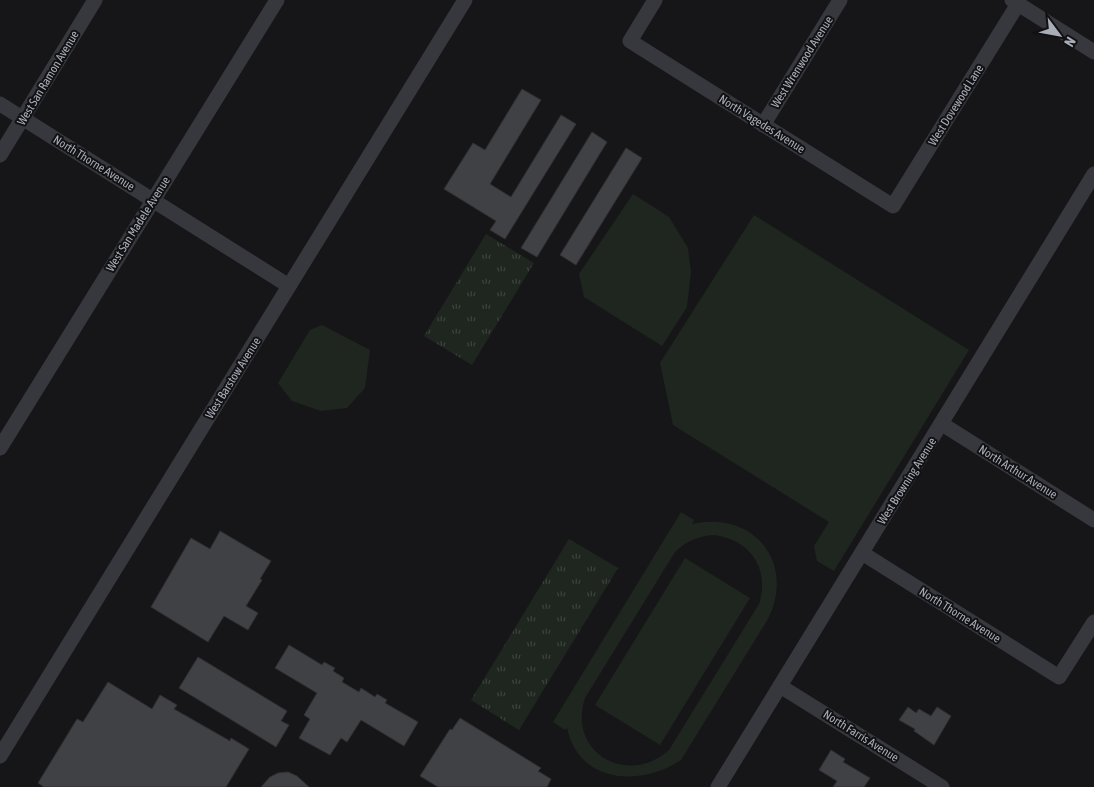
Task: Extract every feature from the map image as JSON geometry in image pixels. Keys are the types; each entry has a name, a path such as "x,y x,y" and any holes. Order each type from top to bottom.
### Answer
{"street":[{"name":"West San Ramon Avenue","path":"0,155 95,0"},
{"name":"West San Madele Avenue","path":"0,448 277,0"},
{"name":"West Barstow Avenue","path":"0,756 465,0"},
{"name":"North Vagedes Avenue","path":"656,0 630,41 894,206"},
{"name":"West Wrenwood Avenue","path":"763,125 840,0"},
{"path":"1015,2 1094,52"},
{"name":"West Dovewood Lane","path":"894,206 1015,2"},
{"name":"North Thorne Avenue","path":"0,104 289,286"},
{"name":"West Browning Avenue","path":"718,787 1094,174"},
{"name":"North Arthur Avenue","path":"942,424 1094,520"},
{"name":"North Thorne Avenue","path":"862,553 1059,678 1094,622"},
{"name":"North Farris Avenue","path":"780,686 942,787"}],"green space":[{"path":"633,194 669,217 688,248 691,272 687,307 662,346 584,297 579,274"},
{"path":"754,215 969,350 834,571 817,561 814,546 829,522 673,425 660,363"},
{"path":"486,234 534,263 472,365 424,336"},
{"path":"322,325 370,350 365,388 347,408 321,411 292,401 278,383 310,330"},
{"path":"681,512 694,520 692,524 714,522 734,525 751,533 764,545 773,561 777,579 775,598 768,619 681,760 665,769 648,774 631,777 614,775 598,770 584,760 574,747 567,728 565,730 553,722","holes":["714,535 727,538 747,550 759,568 762,579 759,604 669,750 653,761 636,765 620,764 605,758 593,748 585,735 582,718 585,698 675,552 688,542 698,538"]},
{"path":"569,539 618,568 519,730 471,700"},
{"path":"685,558 750,598 660,745 595,705"}],"building":[{"path":"522,89 541,100 490,184 511,197 561,115 576,124 505,239 490,230 496,221 444,189 473,143 485,150"},
{"path":"592,132 607,142 537,257 521,248"},
{"path":"626,148 642,158 576,265 560,255"},
{"path":"220,531 271,561 246,606 258,613 248,630 224,616 208,642 151,607 191,538 210,549"},
{"path":"289,645 322,665 324,662 335,668 333,671 344,678 342,682 359,692 361,688 375,697 377,694 387,700 385,703 418,722 404,746 361,720 347,742 341,738 330,755 299,738 310,719 304,715 317,693 275,668"},
{"path":"198,657 287,711 281,721 289,725 276,747 179,688"},
{"path":"108,682 152,709 160,695 177,705 174,709 230,741 231,738 249,749 226,787 44,787 38,783 77,719 83,722"},
{"path":"908,707 916,713 919,709 931,716 937,707 951,716 934,745 914,731 915,729 899,720"},
{"path":"460,718 541,768 538,771 551,779 547,787 438,787 420,776 450,729 452,730"},
{"path":"831,750 845,759 843,762 870,778 864,787 833,787 837,781 819,770"},
{"path":"288,772 297,776 309,787 261,787 270,777 278,773"}]}
